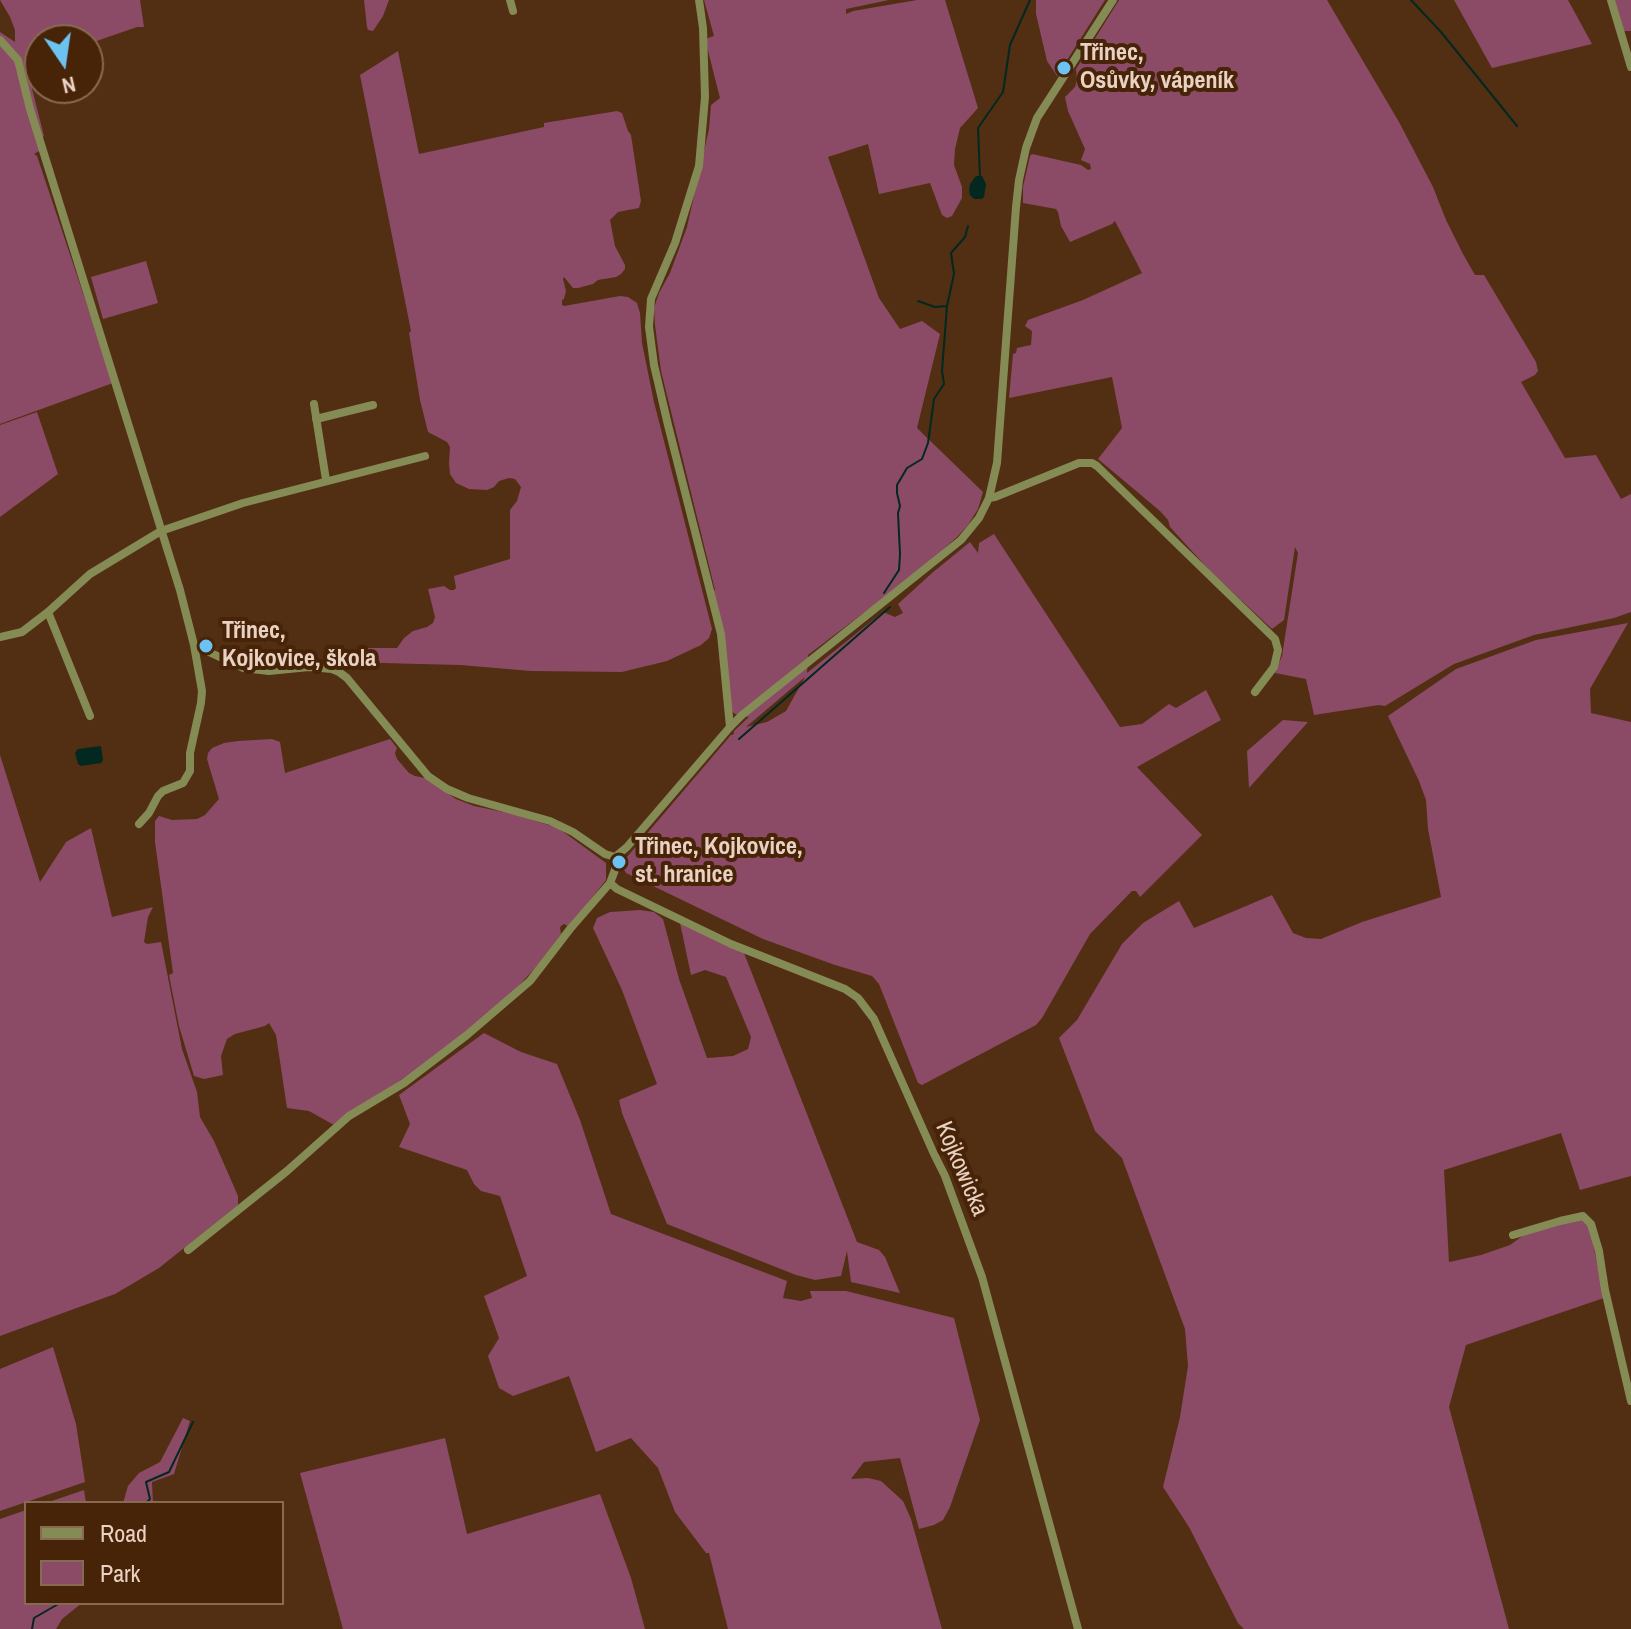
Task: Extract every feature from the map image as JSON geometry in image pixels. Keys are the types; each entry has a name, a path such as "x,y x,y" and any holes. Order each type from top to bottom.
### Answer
{"street":[{"path":"510,0 513,11"},
{"path":"699,0 705,97 699,166 675,243 651,299 649,327 668,425 721,634 730,727"},
{"path":"615,857 742,715 961,540 979,518 989,498 997,463 1016,207 1026,148 1037,118 1113,0"},
{"path":"1611,0 1631,67"},
{"path":"0,40 18,60 30,109 180,590 194,645 202,691 190,753 190,771 183,783 158,796 139,824"},
{"path":"314,404 326,480"},
{"path":"316,419 373,405"},
{"path":"0,637 22,632 90,574 161,531 243,503 425,456"},
{"path":"989,498 1079,463 1097,466 1275,639 1278,650 1274,667 1255,692"},
{"path":"48,612 90,716"},
{"path":"194,645 243,668 269,671 309,667 339,672 428,776 447,789 550,821 615,857"},
{"path":"188,1250 287,1171 349,1116 404,1083 530,981 610,883 615,870 615,857"},
{"name":"Kojkowicka","path":"610,883 731,944 845,989 858,998 874,1019 945,1176 982,1277 1078,1629"},
{"path":"1513,1235 1583,1216 1591,1224 1631,1401"}],"green space":[{"path":"0,0 140,0 144,27 104,38 104,24 24,24 24,104 36,104 44,136 38,140 41,150 34,154 113,383 0,424 0,32 15,42 10,17"},
{"path":"364,0 389,0 373,31 367,27"},
{"path":"704,0 889,0 846,9 846,14 917,0 945,0 978,108 960,128 954,165 962,187 962,198 952,216 947,218 942,215 930,183 879,194 868,144 828,157 879,298 900,329 922,321 940,334 917,428 983,492 978,509 957,537 919,571 808,655 807,673 883,612 895,617 903,613 898,604 932,573 970,542 978,553 979,543 994,534 1120,727 1142,724 1169,704 1176,708 1206,690 1221,720 1137,767 1202,835 1140,897 1132,891 1090,934 1036,1025 922,1085 918,1083 879,984 872,976 763,939 626,873 621,864 749,717 731,710 715,590 661,371 654,308 687,227 709,129 711,105 720,98 705,39 714,36","holes":["805,677 786,711 767,722 746,727"]},
{"path":"1036,0 1105,0 1057,76 1047,61 1036,14"},
{"path":"1119,0 1327,0 1399,122 1475,275 1484,275 1536,362 1538,371 1535,375 1521,382 1565,458 1596,455 1621,499 1631,494 1631,612 1534,635 1454,664 1385,706 1314,715 1306,679 1275,673 1282,656 1298,553 1295,547 1284,620 1272,629 1211,572 1170,527 1160,511 1098,459 1122,428 1112,377 1009,398 1013,354 1017,348 1031,345 1032,331 1025,326 1028,320 1083,300 1142,273 1115,221 1070,242 1056,209 1023,203 1023,187 1032,154 1091,169 1090,164 1081,160 1085,149 1065,97 1075,87 1076,69"},
{"path":"1454,0 1568,0 1592,44 1492,68"},
{"path":"1615,0 1631,0 1631,31 1624,31"},
{"path":"398,51 419,154 544,127 544,123 617,111 622,113 631,135 641,201 639,208 618,212 610,220 615,246 625,269 616,277 578,288 573,288 564,277 566,291 562,305 620,296 637,303 654,402 712,629 709,638 701,645 667,661 622,672 361,663 361,648 397,648 413,631 433,623 435,617 428,589 444,586 454,590 454,576 510,559 510,510 517,501 521,487 515,479 509,478 487,490 469,489 456,483 450,474 450,447 447,442 428,432 360,75"},
{"path":"146,261 158,303 103,319 91,277"},
{"path":"37,412 58,474 0,517 0,425"},
{"path":"1628,623 1590,689 1591,713 1631,722 1631,1176 1580,1190 1561,1133 1444,1170 1449,1262 1510,1245 1528,1232 1575,1216 1589,1224 1604,1298 1466,1345 1449,1407 1509,1629 1244,1629 1238,1623 1189,1527 1163,1487 1180,1417 1188,1366 1185,1329 1122,1158 1095,1131 1059,1038 1077,1020 1122,944 1143,923 1179,901 1194,928 1272,895 1293,933 1321,939 1362,922 1441,897 1428,829 1426,800 1388,716 1456,669 1536,640"},
{"path":"1283,720 1308,722 1249,788 1247,751"},
{"path":"272,739 280,742 285,773 390,739 397,748 397,759 409,773 425,778 456,799 474,806 558,828 606,863 606,880 569,927 561,926 561,934 536,967 501,1005 413,1072 334,1125 309,1111 287,1108 276,1035 269,1023 227,1039 221,1056 223,1075 204,1079 194,1076 179,1026 169,975 173,973 155,842 155,821 159,816 172,820 197,819 205,815 219,799 207,759 212,748 224,743"},
{"path":"0,755 40,882 66,842 91,828 112,917 153,907 144,942 161,942 182,1049 197,1092 200,1117 238,1196 238,1205 159,1268 115,1294 0,1336"},
{"path":"610,912 654,912 663,919 679,979 707,1058 733,1056 748,1049 751,1037 726,977 705,970 691,975 680,923 744,953 857,1242 879,1250 885,1257 900,1293 851,1282 847,1251 841,1276 815,1280 667,1224 619,1100 657,1084 622,990 593,928 597,918"},
{"path":"484,1033 521,1052 557,1064 580,1120 611,1214 787,1281 783,1298 801,1301 812,1298 810,1291 846,1291 954,1318 980,1420 943,1520 919,1529 900,1458 864,1462 851,1479 881,1481 903,1501 911,1519 942,1629 728,1629 709,1553 675,1512 658,1468 631,1438 596,1452 569,1376 513,1396 499,1388 488,1356 499,1338 484,1296 527,1276 500,1196 481,1191 467,1170 399,1147 410,1124 399,1095"},
{"path":"53,1347 76,1424 85,1482 0,1511 0,1369"},
{"path":"183,1418 190,1421 174,1474 152,1482 153,1501 124,1501 128,1486 139,1473 160,1462"},
{"path":"445,1438 467,1534 600,1494 631,1578 645,1629 343,1629 300,1473"},
{"path":"84,1490 86,1501 52,1501"},
{"path":"24,1511 24,1605 80,1605 62,1619 56,1629 0,1629 0,1519"}],"water":[{"path":"976,176 982,176 986,184 982,199 974,199 970,195 970,184"},
{"path":"101,746 101,763 78,764 75,753 78,749"}],"waterway":[{"path":"980,178 978,128 1003,92 1010,45 1030,0"},
{"path":"1411,0 1517,126"},
{"path":"884,593 899,570 900,506 897,485 907,468 922,459 928,443 934,399 944,384 942,371 947,306 954,274 951,253 965,237 968,226"},
{"path":"918,301 935,307 947,306"},
{"path":"739,739 890,607"},
{"path":"148,1501 146,1482 169,1472 193,1422"},
{"path":"32,1629 34,1618 57,1605"}],"place":[{"name":"Třinec, Osůvky, vápeník","path":"1064,68"},
{"name":"Třinec, Kojkovice, škola","path":"206,646"},
{"name":"Třinec, Kojkovice, st. hranice","path":"619,862"}]}
